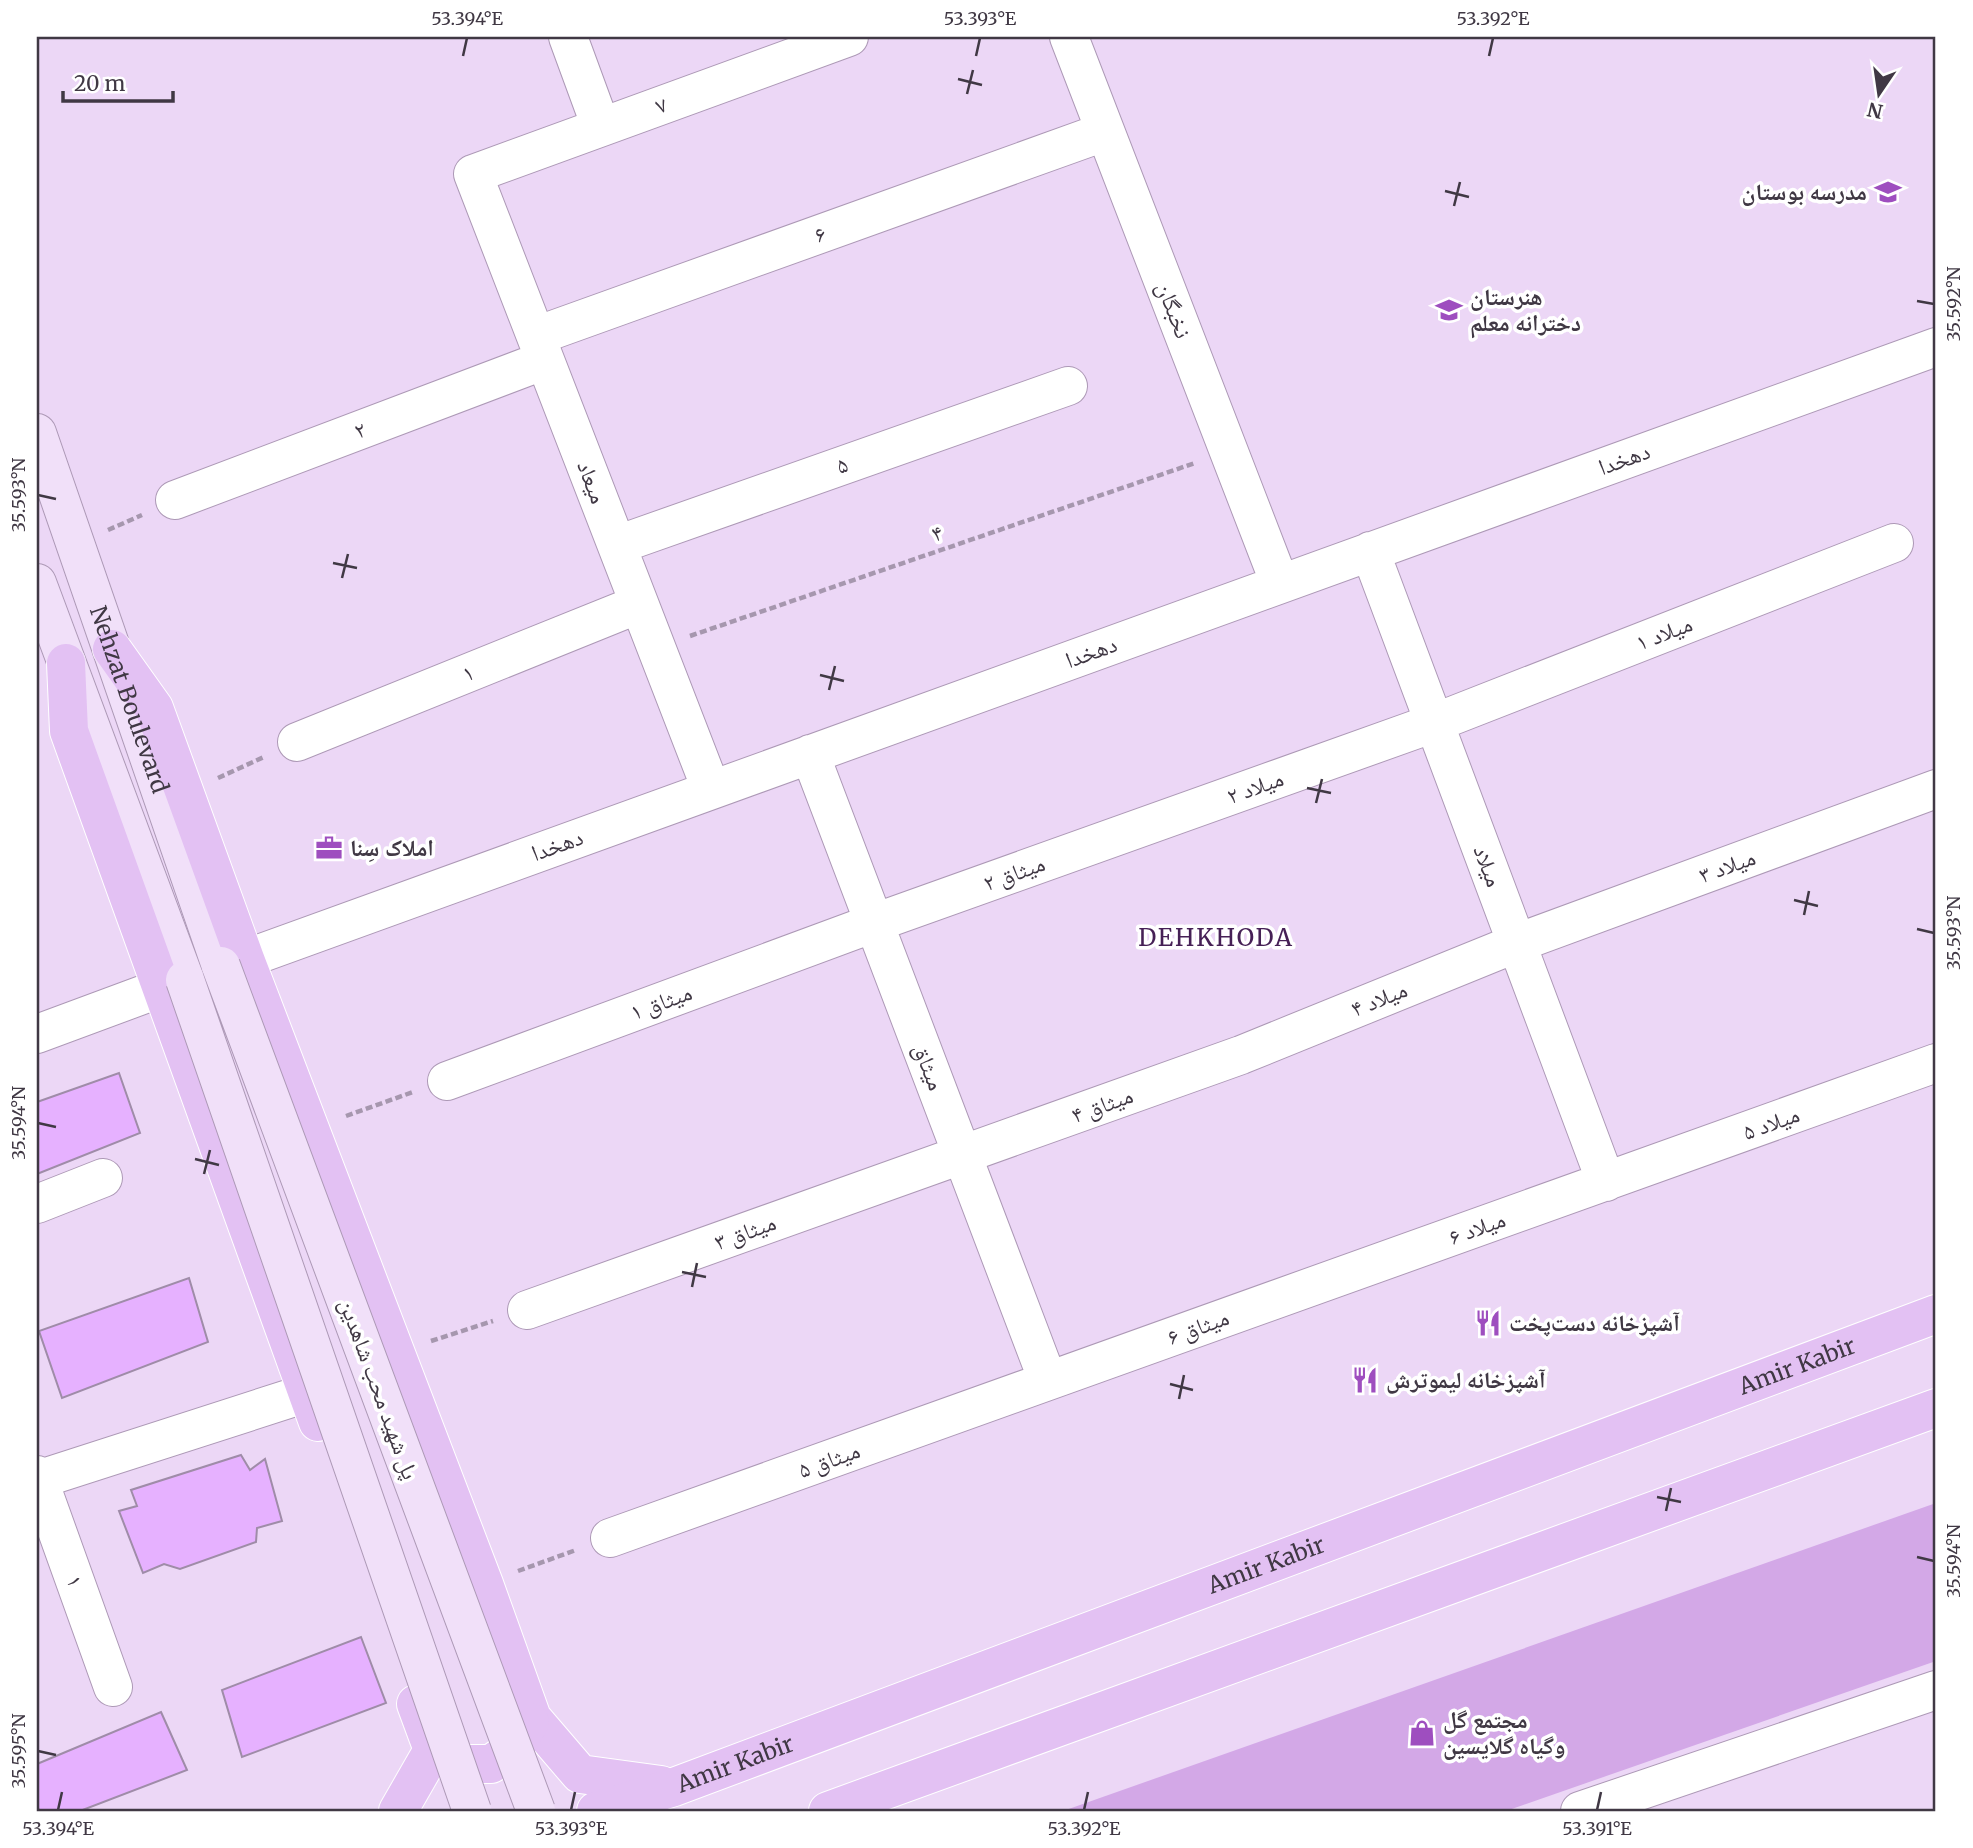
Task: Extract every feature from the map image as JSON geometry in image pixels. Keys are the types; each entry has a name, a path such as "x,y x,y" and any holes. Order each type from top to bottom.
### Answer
{"main road":[{"name":"Nehzat Boulevard","path":"37,433 112,649 233,962"},
{"name":"Nehzat Boulevard","path":"37,583 173,984"},
{"path":"112,649 154,708 184,793 233,962 310,1128 484,1584 532,1718 580,1774 674,1787"},
{"name":"پل شهید محب شاهدین","path":"233,962 536,1811"},
{"path":"173,984 307,1393 433,1750 464,1764 491,1764 514,1748 532,1718"},
{"path":"173,984 472,1811"},
{"name":"Amir Kabir","path":"596,1811 674,1787 1936,1314"},
{"path":"828,1811 1936,1408"},
{"path":"398,1811 433,1750"}],"street":[{"path":"568,37 601,127"},
{"name":"۷","path":"473,174 849,37"},
{"name":"نخبگان","path":"1069,37 1280,584"},
{"name":"۶","path":"541,348 1104,132"},
{"name":"میعاد","path":"473,174 711,789"},
{"name":"دهخدا","path":"233,962 1936,347"},
{"name":"۲","path":"175,500 541,348"},
{"name":"۵","path":"617,545 1068,386"},
{"name":"میلاد ۱","path":"1434,723 1894,543"},
{"name":"میلاد","path":"1370,551 1606,1182"},
{"name":"۱","path":"297,742 639,604"},
{"name":"میلاد ۲","path":"1154,823 1434,723"},
{"name":"میثاق","path":"810,754 1048,1381"},
{"name":"میلاد ۳","path":"1517,943 1936,789"},
{"name":"میثاق ۲","path":"874,923 1154,823"},
{"name":"میثاق ۱","path":"447,1081 874,923"},
{"name":"میلاد ۴","path":"1241,1055 1517,943"},
{"path":"37,1034 173,984"},
{"name":"میثاق ۴","path":"962,1154 1241,1055"},
{"name":"میلاد ۵","path":"1606,1182 1936,1063"},
{"name":"میثاق ۳","path":"527,1310 962,1154"},
{"path":"37,1204 103,1178"},
{"name":"میلاد ۶","path":"1348,1274 1606,1182"},
{"name":"میثاق ۶","path":"1048,1381 1348,1274"},
{"name":"میثاق ۵","path":"610,1538 1048,1381"},
{"path":"37,1478 307,1393"},
{"name":"۱","path":"37,1478 113,1688"},
{"path":"1580,1811 1936,1690"}],"path":[{"name":"۴","path":"656,648 1229,451"},
{"path":"75,544 175,500"},
{"path":"184,793 297,742"},
{"path":"310,1128 447,1081"},
{"path":"395,1353 527,1310"},
{"path":"484,1584 610,1538"}],"shaded area":[{"path":"1936,1503 1936,1661 1506,1811 1063,1811"}],"building":[{"path":"119,1073 140,1133 37,1174 37,1102"},
{"path":"189,1278 208,1342 62,1398 39,1331"},
{"path":"241,1455 250,1470 265,1459 282,1521 257,1528 256,1542 180,1569 164,1564 143,1573 119,1511 137,1506 131,1490"},
{"path":"361,1637 386,1703 242,1757 222,1690"},
{"path":"161,1712 187,1770 80,1811 39,1811 37,1764"}],"place":[{"name":"مدرسه بوستان","path":"1888,192"},
{"name":"هنرستان دخترانه معلم","path":"1449,310"},
{"name":"املاک سِنا","path":"329,848"},
{"name":"آشپزخانه دست‌پخت","path":"1488,1323"},
{"name":"آشپزخانه لیموترش","path":"1365,1380"},
{"name":"مجتمع گل وگیاه گلایسین","path":"1422,1733"}],"district":[{"name":"DEHKHODA","path":"1216,938"}]}
